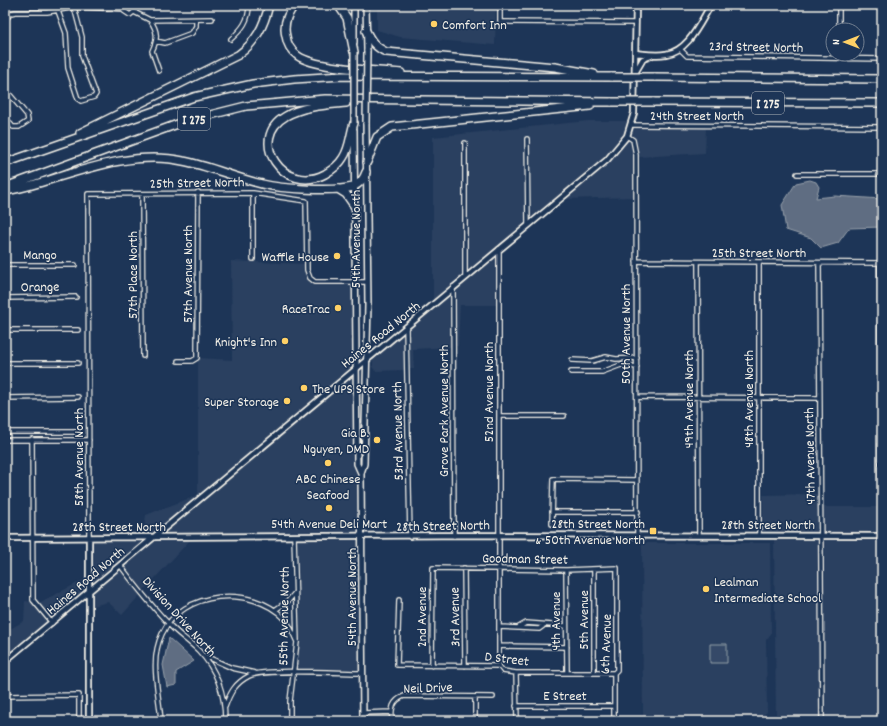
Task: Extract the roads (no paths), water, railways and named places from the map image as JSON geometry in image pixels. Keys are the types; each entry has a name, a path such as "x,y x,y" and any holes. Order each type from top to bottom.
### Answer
{"highway":[{"path":"43,150 167,89 200,75 238,55 246,49 260,33 270,5"},
{"path":"295,5 289,11 285,22 284,31 287,42 292,51 304,59 343,67 447,77"},
{"path":"338,5 347,18 354,52"},
{"path":"366,31 372,43 379,49 386,52 556,67 612,77"},
{"name":"I 275","path":"5,164 194,97 240,86 319,77 882,79"},
{"name":"I 275","path":"5,187 186,121 212,114 280,102 325,99 394,99 612,102 882,103"},
{"path":"354,123 343,159 319,177 308,179 290,176 276,166 272,159 269,143 272,132 280,121 292,113 344,103 394,99"},
{"path":"367,162 377,137 392,127 561,110 612,102"},
{"path":"5,191 103,165 139,158 184,160 277,187 338,189 355,186 362,181 366,172"},
{"path":"338,189 346,194 355,207"}],"main road":[{"name":"54th Avenue North","path":"354,5 354,123 358,366 357,464 360,473 363,537 363,721"},
{"name":"54th Avenue North","path":"360,473 364,464 368,282 366,172 366,5"}],"street":[{"path":"124,9 127,5"},
{"path":"231,39 244,27 247,22 249,5"},
{"path":"500,5 500,22 636,23"},
{"path":"631,125 634,113 636,5"},
{"path":"635,76 637,68 643,59 655,55 672,53 688,41 711,5"},
{"path":"839,5 839,22"},
{"path":"134,6 134,12"},
{"path":"5,20 11,13 15,12 58,11 74,8 124,9"},
{"path":"58,11 66,33 68,68 78,99 81,101 94,97 96,94 82,56 82,37 74,8"},
{"path":"124,9 128,15 134,12"},
{"path":"134,12 150,20 212,19"},
{"path":"150,20 157,32 156,41 152,51 159,70"},
{"path":"156,41 165,43 192,33 196,26 196,20"},
{"name":"23rd Street North","path":"680,48 687,56 825,56"},
{"path":"635,53 655,55"},
{"name":"23rd Street North","path":"865,58 882,59"},
{"path":"5,88 27,115 28,121 19,127 12,127 5,117"},
{"name":"24th Street North","path":"631,125 882,127"},
{"name":"Haines Road North","path":"5,661 465,276 607,160 627,136 631,125"},
{"name":"50th Avenue North","path":"627,136 633,140 636,155 637,535"},
{"path":"528,139 528,225"},
{"path":"465,143 465,276"},
{"path":"797,174 882,174"},
{"name":"25th Street North","path":"88,194 198,192 253,193 306,201 307,270 310,278 315,282 356,282"},
{"name":"57th Avenue North","path":"178,361 195,360 197,356 198,192"},
{"path":"253,193 253,259"},
{"name":"58th Avenue North","path":"88,194 90,590 89,721"},
{"name":"57th Place North","path":"142,194 143,356"},
{"name":"52nd Avenue North","path":"499,249 499,666"},
{"name":"25th Street North","path":"636,261 698,263 881,263"},
{"name":"49th Avenue North","path":"698,263 699,535"},
{"name":"48th Avenue North","path":"759,263 760,535"},
{"name":"47th Avenue North","path":"819,263 822,721"},
{"path":"881,263 881,536"},
{"name":"Mango","path":"5,265 75,265"},
{"path":"356,282 368,282"},
{"name":"Grove Park Avenue North","path":"453,287 454,536"},
{"name":"Orange","path":"5,298 76,297"},
{"name":"53rd Avenue North","path":"406,326 410,537"},
{"path":"5,330 78,330"},
{"path":"572,360 592,360 606,357 616,359 637,358"},
{"path":"5,363 78,363"},
{"path":"571,372 602,372 621,365 637,368"},
{"path":"5,398 78,397"},
{"path":"637,397 819,398"},
{"path":"499,416 564,416"},
{"path":"5,432 78,432"},
{"path":"32,439 33,600 52,622"},
{"path":"5,440 89,440"},
{"path":"552,524 553,479 637,480"},
{"path":"552,512 638,512"},
{"name":"28th Street North","path":"5,538 294,536 410,537 499,535 881,536"},
{"name":"55th Avenue North","path":"290,721 290,701 297,642 294,536"},
{"name":"Division Drive North","path":"120,565 151,606 168,624 202,654 216,676 225,708"},
{"name":"Goodman Street","path":"433,568 566,570 617,568"},
{"name":"2nd Avenue","path":"432,666 433,568"},
{"name":"3rd Avenue","path":"464,568 465,666"},
{"name":"6th Avenue","path":"614,721 614,672 617,670 617,568"},
{"name":"5th Avenue","path":"594,569 594,672"},
{"name":"4th Avenue","path":"566,570 567,672"},
{"path":"274,610 288,601 295,593"},
{"path":"161,721 155,655 162,632 175,616 194,603 224,597 252,600 274,610 285,618 297,642"},
{"name":"D Street","path":"398,600 398,665 499,666 503,671 516,673 614,672"},
{"path":"500,627 519,627 526,623 543,626 566,626"},
{"path":"500,646 566,647"},
{"path":"202,654 232,668 257,673 363,673"},
{"path":"225,721 225,708 230,694 237,684 257,673"},
{"path":"516,673 517,721"},
{"path":"5,696 79,695 79,721"},
{"name":"Neil Drive","path":"392,721 392,712 397,699 404,696 493,697"},
{"path":"475,697 475,721"},
{"name":"E Street","path":"516,706 614,706"},
{"name":"Neil Drive","path":"363,713 392,712"}],"place":[{"name":"Comfort Inn","path":"434,24"},
{"name":"Waffle House","path":"337,256"},
{"name":"RaceTrac","path":"338,308"},
{"name":"Knight's Inn","path":"285,341"},
{"name":"The UPS Store","path":"304,388"},
{"name":"Super Storage","path":"287,401"},
{"name":"Gia B. Nguyen, DMD","path":"377,440"},
{"name":"ABC Chinese Seafood","path":"328,463"},
{"name":"54th Avenue Deli Mart","path":"329,508"},
{"name":"28th Street North & 50th Avenue North","path":"653,531"},
{"name":"Lealman Intermediate School","path":"706,589"}]}
